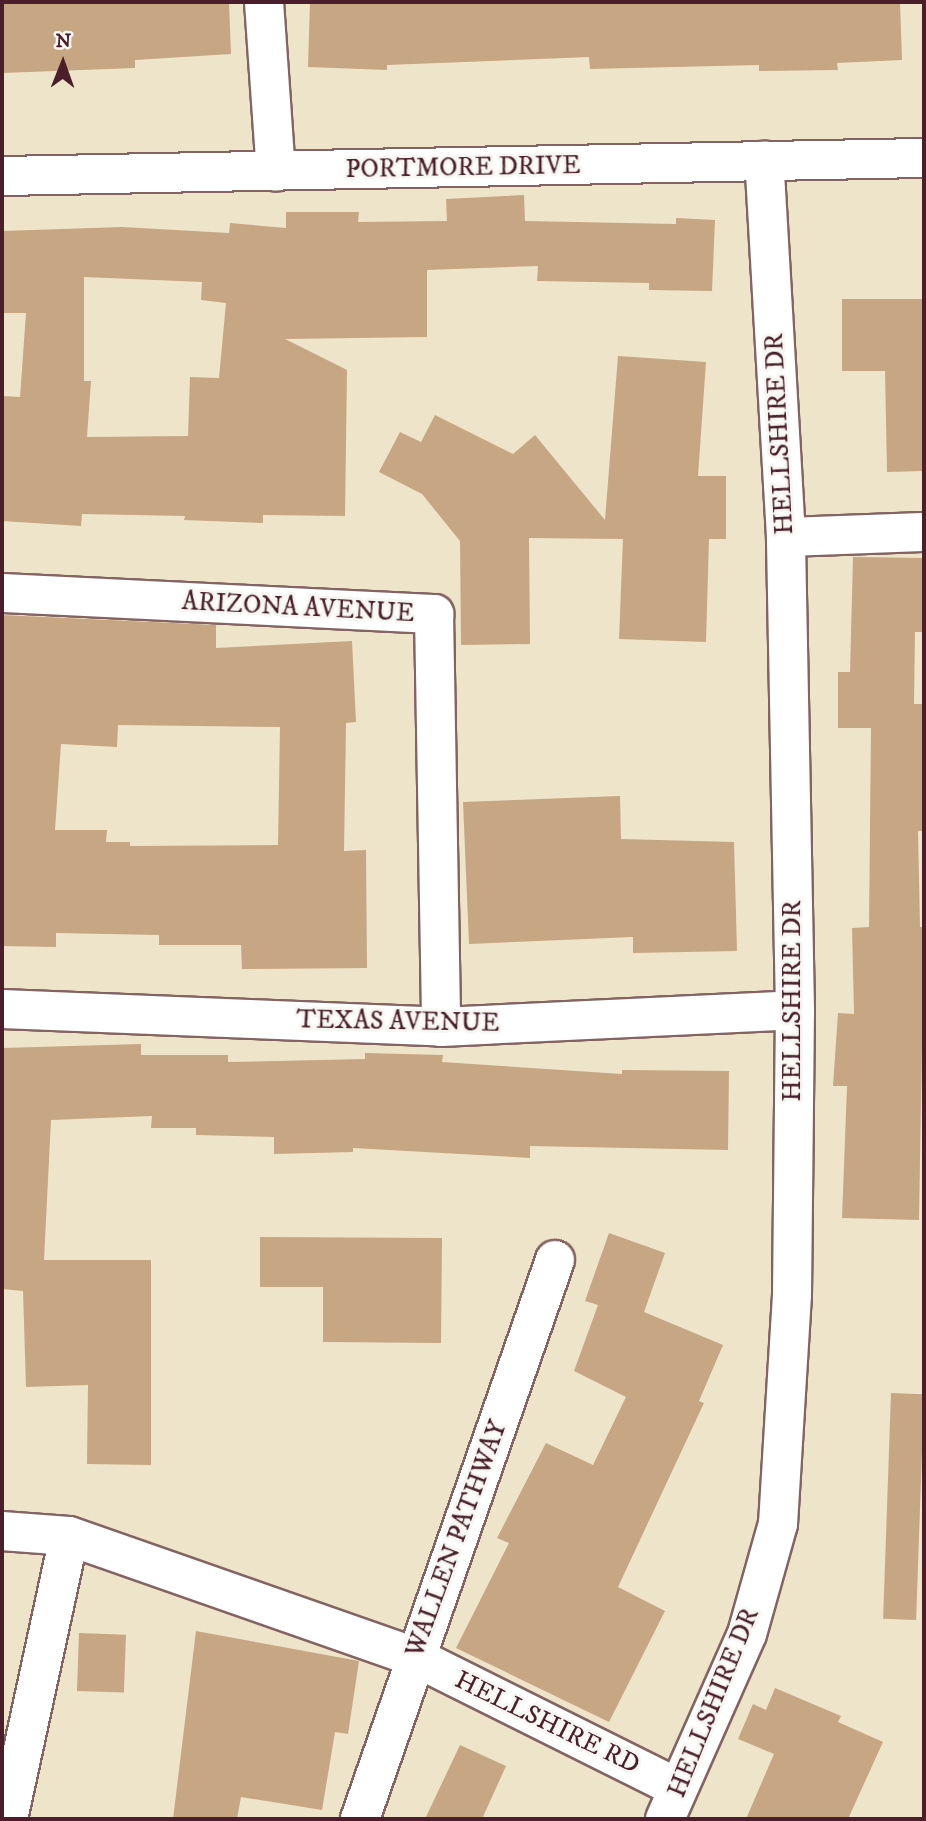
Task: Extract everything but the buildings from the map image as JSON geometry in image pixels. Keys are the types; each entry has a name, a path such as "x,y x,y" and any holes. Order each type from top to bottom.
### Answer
{"street":[{"path":"264,2 276,172"},
{"name":"PORTMORE DRIVE","path":"2,176 924,158"},
{"name":"HELLSHIRE DR","path":"672,1804 747,1634 778,1524 792,1295 795,1010 786,537 764,161"},
{"path":"786,537 924,531"},
{"name":"ARIZONA AVENUE","path":"2,593 434,614 442,1027"},
{"name":"TEXAS AVENUE","path":"2,1009 442,1027 795,1010"},
{"name":"WALLEN PATHWAY","path":"360,1819 555,1259"},
{"name":"HELLSHIRE RD","path":"2,1531 69,1536 415,1657 672,1804"},
{"path":"8,1819 69,1536"}]}
